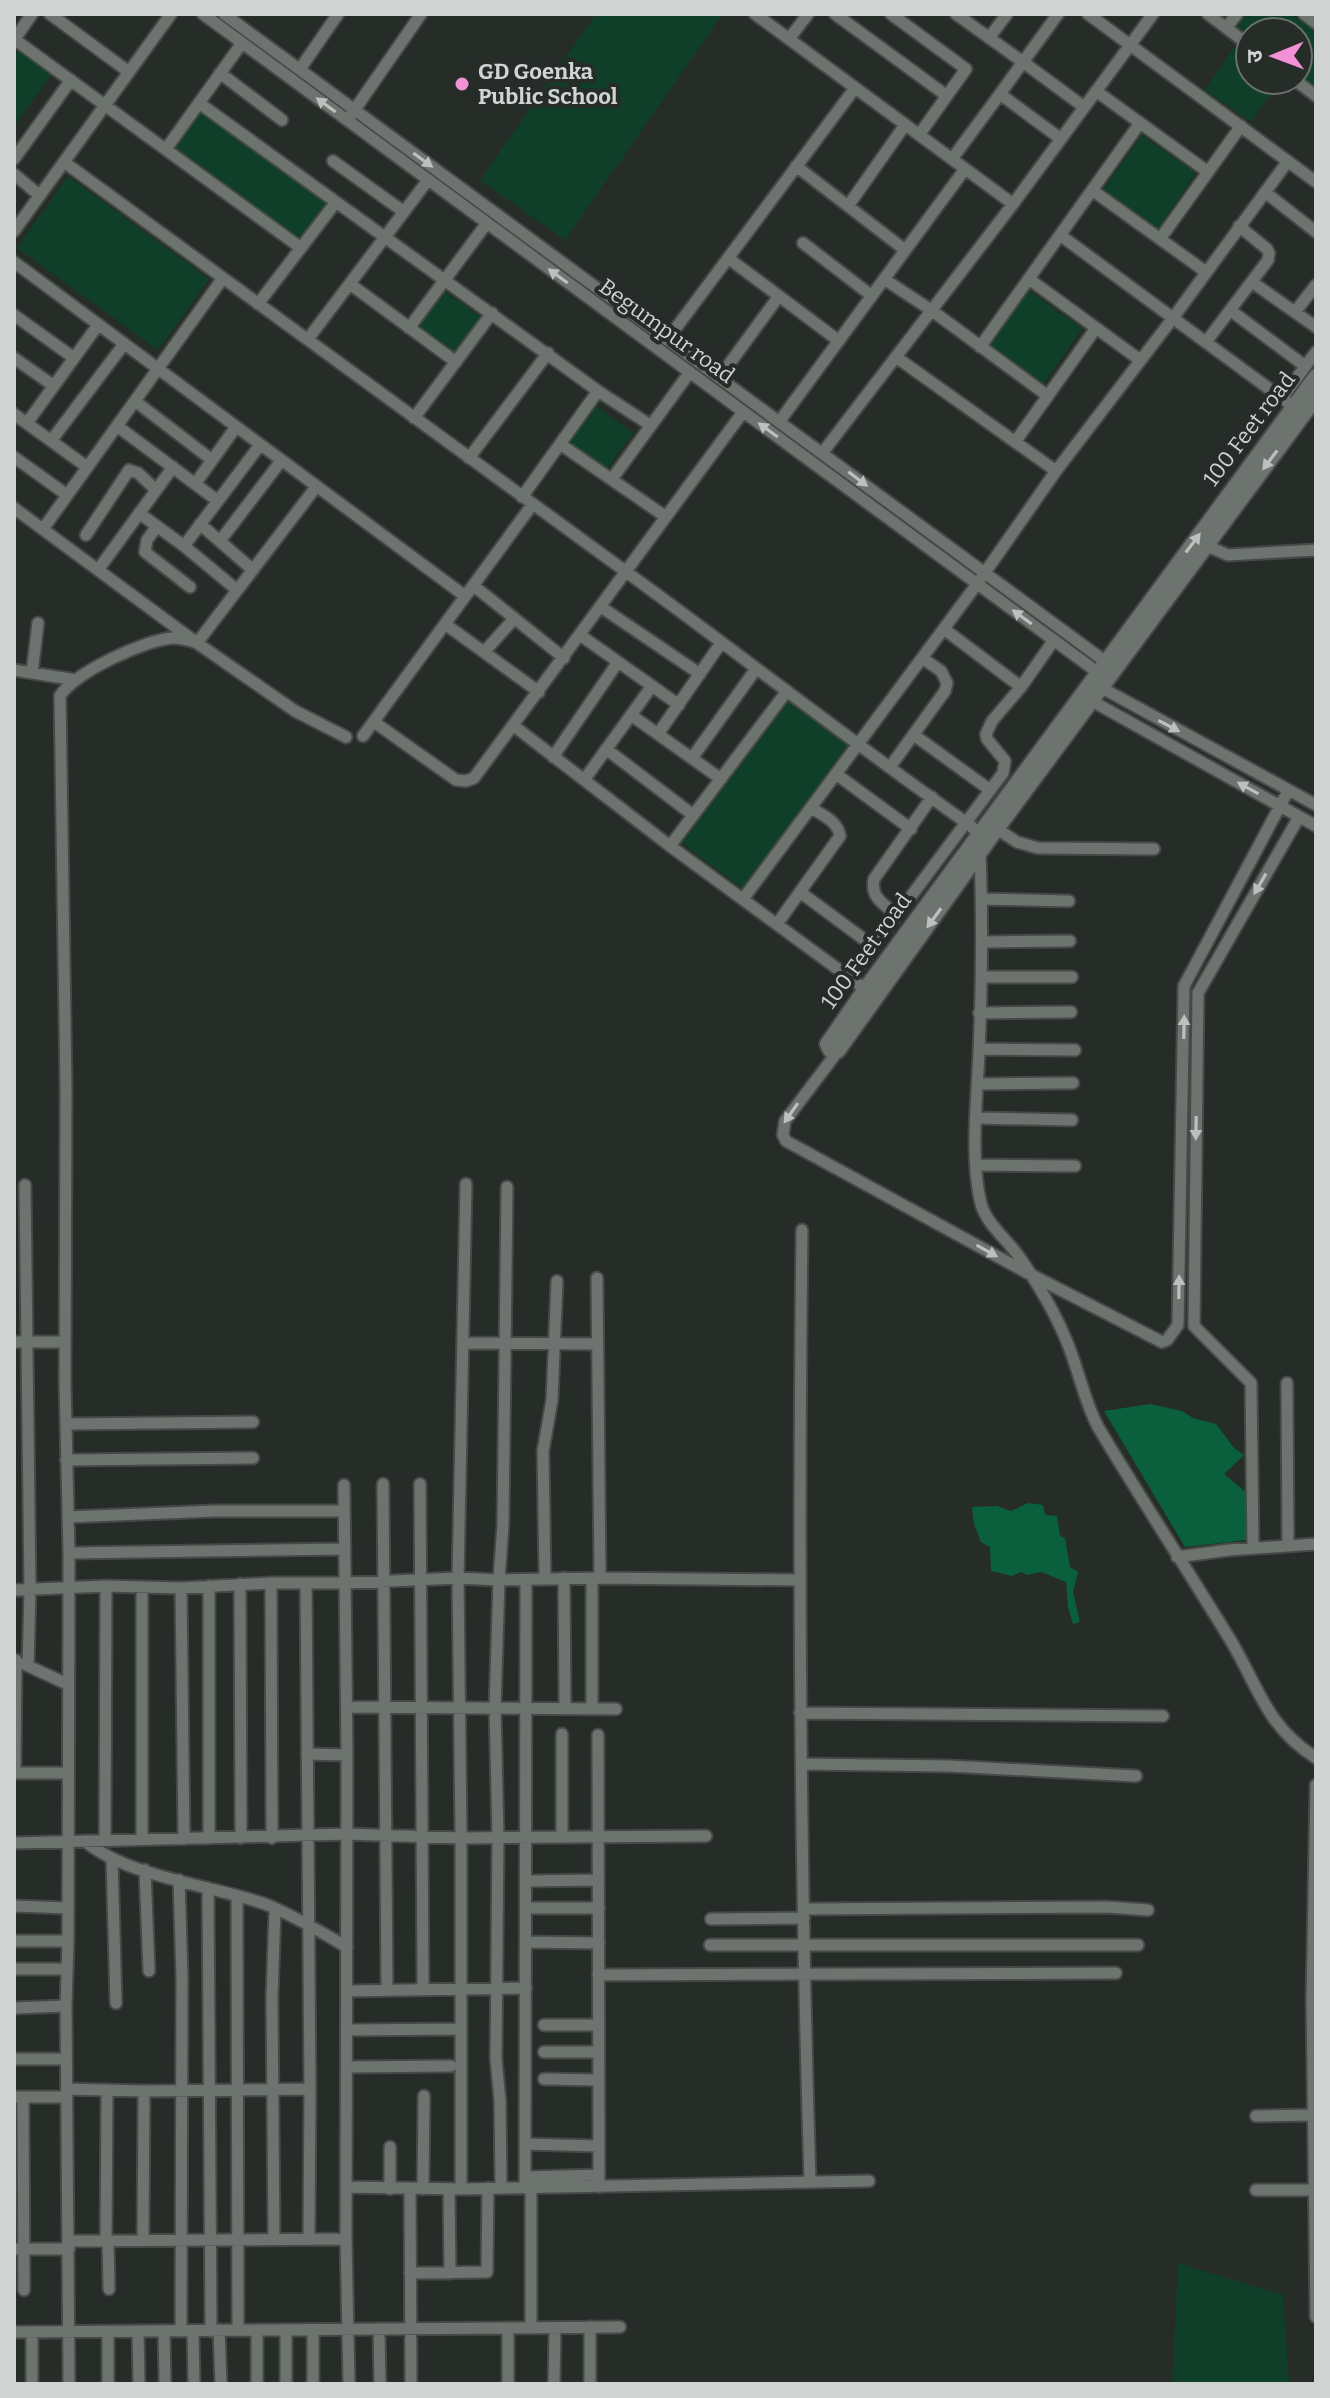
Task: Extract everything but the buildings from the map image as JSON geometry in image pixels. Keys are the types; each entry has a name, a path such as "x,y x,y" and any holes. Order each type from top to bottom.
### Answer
{"street":[{"path":"32,14 14,40 301,248"},
{"path":"50,14 129,72"},
{"path":"16,223 171,14"},
{"name":"Begumpur road","path":"203,14 351,115 823,452 985,573 1105,674"},
{"name":"Begumpur road","path":"224,14 300,69 428,180 977,584 1105,674"},
{"path":"300,69 338,14"},
{"path":"351,115 421,14"},
{"path":"789,39 808,14"},
{"path":"835,14 947,96"},
{"path":"891,14 966,69 919,135"},
{"path":"956,14 1084,107"},
{"path":"989,38 1007,14"},
{"path":"952,159 1058,14"},
{"path":"1088,14 1316,182"},
{"path":"823,452 1013,204 1153,14"},
{"path":"1208,14 1234,34"},
{"path":"1226,28 1237,14"},
{"path":"1304,14 1316,23"},
{"path":"757,15 1013,204"},
{"path":"166,149 242,43"},
{"path":"220,73 282,120"},
{"path":"14,159 71,80"},
{"path":"667,340 855,88"},
{"path":"1096,91 1208,172"},
{"path":"1000,94 1061,139"},
{"path":"199,103 598,391 650,425"},
{"path":"980,347 1140,123"},
{"path":"848,206 905,125"},
{"path":"1160,239 1241,126"},
{"path":"333,161 404,212"},
{"path":"743,899 977,584 1056,471 1288,161"},
{"path":"64,162 966,822 979,835 982,977 976,1118 982,1206 1059,1322 1081,1391 1098,1427 1232,1643 1268,1712 1290,1740 1316,1758"},
{"path":"796,166 905,250"},
{"path":"779,422 965,169"},
{"path":"14,174 39,195"},
{"path":"308,339 428,180"},
{"path":"1092,190 1206,272"},
{"path":"1265,192 1316,232"},
{"path":"258,304 336,202"},
{"path":"409,328 487,223"},
{"path":"1206,342 1268,260 1269,253 1263,244 1239,226"},
{"path":"1060,235 1288,402"},
{"path":"803,243 872,296"},
{"path":"728,258 839,341"},
{"path":"14,262 465,596"},
{"path":"43,529 223,278"},
{"path":"884,279 1048,396"},
{"path":"1029,279 1140,360"},
{"path":"1252,282 1316,327"},
{"path":"350,284 456,362"},
{"path":"1295,312 1316,285"},
{"path":"719,378 779,296"},
{"path":"1230,310 1311,371 1316,352"},
{"path":"414,418 492,313"},
{"path":"14,315 74,358"},
{"path":"27,423 98,325"},
{"path":"1015,442 1096,328"},
{"path":"51,441 124,344"},
{"path":"469,458 548,353"},
{"path":"896,357 1056,471"},
{"path":"15,360 54,386"},
{"name":"100 Feet road","path":"1311,371 1105,674 1092,701 838,1051 830,1050 827,1044 865,989 979,835 1105,674 1207,546 1316,398"},
{"path":"612,479 690,372"},
{"path":"363,736 474,586 560,444 598,391"},
{"path":"135,401 212,460"},
{"path":"374,722 456,780 474,778 743,412"},
{"path":"14,414 87,467"},
{"path":"117,426 218,501"},
{"path":"195,484 236,427"},
{"path":"795,450 804,439"},
{"path":"560,444 666,517"},
{"path":"184,546 260,445"},
{"path":"14,457 67,495"},
{"path":"220,541 281,461"},
{"path":"98,570 173,467"},
{"path":"86,535 129,470 138,473 156,490"},
{"path":"197,643 316,487"},
{"path":"14,508 295,711 346,737"},
{"path":"139,513 237,590"},
{"path":"200,524 253,570"},
{"path":"157,526 147,540 145,552 190,587"},
{"path":"1207,546 1228,555 1316,550"},
{"path":"474,586 564,658"},
{"path":"601,607 700,674"},
{"path":"484,652 514,619"},
{"path":"32,673 38,623"},
{"path":"445,624 539,692"},
{"path":"944,629 1021,687"},
{"path":"580,635 679,705"},
{"path":"69,2384 66,2006 69,1553 65,1342 66,1088 59,706 65,688 115,657 147,644 177,638 197,643"},
{"path":"850,978 1006,766 990,746 986,734 992,721 1054,640"},
{"path":"658,734 721,643"},
{"path":"890,767 945,691 947,683 941,671 922,658"},
{"path":"553,757 618,662"},
{"path":"692,758 756,669"},
{"path":"14,670 76,680"},
{"path":"1105,674 1288,791 1316,805"},
{"path":"584,780 652,686"},
{"path":"670,846 787,691"},
{"path":"1092,701 1316,826"},
{"path":"631,715 721,779"},
{"path":"514,726 670,846 865,989"},
{"path":"914,735 990,790"},
{"path":"606,749 693,815"},
{"path":"836,774 911,829"},
{"path":"838,1051 785,1121 783,1135 786,1141 1030,1274 1162,1342 1167,1340 1178,1325 1184,986 1288,791"},
{"path":"897,915 874,896 874,879 932,797"},
{"path":"777,924 840,836 833,822 811,808"},
{"path":"1253,1548 1251,1383 1194,1326 1198,993 1299,817"},
{"path":"997,829 1017,842 1038,848 1154,849"},
{"path":"800,892 873,946"},
{"path":"982,899 1069,901"},
{"path":"982,942 1070,941"},
{"path":"982,977 1072,977"},
{"path":"979,1013 1071,1012"},
{"path":"979,1049 1075,1050"},
{"path":"978,1084 1073,1083"},
{"path":"976,1118 1072,1120"},
{"path":"977,1165 1075,1166"},
{"path":"450,2273 461,2029 458,1578 466,1184"},
{"path":"25,1185 30,1590 28,1666"},
{"path":"501,2188 496,2059 498,1837 495,1707 503,1524 507,1187"},
{"path":"802,1230 800,1713 810,2181"},
{"path":"592,1709 596,1578 597,1278"},
{"path":"545,1579 543,1451 552,1400 557,1281"},
{"path":"14,1342 65,1342"},
{"path":"463,1343 598,1344"},
{"path":"1287,1383 1288,1546"},
{"path":"66,1424 253,1422"},
{"path":"66,1460 253,1458"},
{"path":"383,1484 387,1990"},
{"path":"420,1484 423,1989"},
{"path":"344,1485 349,2384"},
{"path":"68,1517 214,1511 344,1511"},
{"path":"1177,1557 1316,1544"},
{"path":"69,1553 345,1549"},
{"path":"14,1590 106,1586 181,1588 458,1578 800,1580"},
{"path":"564,1578 565,1709"},
{"path":"526,1580 525,2144 531,2328"},
{"path":"271,1583 272,1838"},
{"path":"306,1583 309,2239"},
{"path":"240,1584 241,1838"},
{"path":"105,1840 106,1586"},
{"path":"209,1586 209,1838"},
{"path":"142,1587 142,1839"},
{"path":"181,1588 184,1839"},
{"path":"67,1684 15,1659 14,1773 68,1773"},
{"path":"347,1707 616,1709"},
{"path":"800,1713 1163,1716"},
{"path":"562,1734 562,1837"},
{"path":"598,1735 599,2181"},
{"path":"307,1754 347,1755"},
{"path":"802,1764 949,1766 1136,1776"},
{"path":"1316,1785 1316,2317"},
{"path":"14,1843 347,1834 461,1838 706,1836"},
{"path":"85,1841 112,1859 275,1909 347,1947"},
{"path":"112,1859 116,2003"},
{"path":"145,1870 149,1971"},
{"path":"179,1880 182,1966 181,2240 194,2384"},
{"path":"526,1881 598,1880"},
{"path":"208,1888 210,2240 221,2384"},
{"path":"237,1896 238,2330"},
{"path":"14,1906 68,1908"},
{"path":"711,1919 1107,1907 1148,1910"},
{"path":"526,1908 599,1908"},
{"path":"274,2239 271,2090 275,1909"},
{"path":"14,1941 68,1941"},
{"path":"526,1942 599,1943"},
{"path":"710,1945 1138,1945"},
{"path":"14,1969 67,1969"},
{"path":"598,1975 1116,1973"},
{"path":"348,1991 526,1988"},
{"path":"14,2008 66,2006"},
{"path":"544,2025 598,2025"},
{"path":"348,2030 461,2029"},
{"path":"544,2052 598,2052"},
{"path":"14,2059 66,2059"},
{"path":"347,2067 451,2066"},
{"path":"544,2079 598,2080"},
{"path":"24,2290 19,2249 19,2097 107,2090 310,2089"},
{"path":"107,2090 109,2289"},
{"path":"143,2240 144,2091"},
{"path":"423,2189 424,2096"},
{"path":"1256,2116 1314,2118"},
{"path":"525,2144 599,2146"},
{"path":"390,2147 390,2189"},
{"path":"347,2187 455,2189 599,2181 869,2181"},
{"path":"410,2273 488,2271 488,2188"},
{"path":"410,2189 411,2384"},
{"path":"1256,2190 1314,2190"},
{"path":"19,2249 107,2240 346,2239"},
{"path":"590,2327 590,2384"},
{"path":"14,2332 620,2327"},
{"path":"508,2328 508,2383"},
{"path":"554,2384 555,2328"},
{"path":"379,2329 380,2384"},
{"path":"257,2330 257,2384"},
{"path":"286,2330 286,2384"},
{"path":"313,2330 313,2384"},
{"path":"138,2331 139,2384"},
{"path":"164,2331 165,2384"},
{"path":"32,2332 32,2384"},
{"path":"108,2332 108,2384"}],"shaded area":[{"path":"596,14 723,14 565,240 480,180"},
{"path":"1291,14 1294,16 1245,16"},
{"path":"1314,31 1316,32 1316,89 1314,87"},
{"path":"1234,47 1234,96 1269,96 1251,122 1205,90"},
{"path":"19,49 52,74 14,126 14,55"},
{"path":"200,111 328,204 302,240 174,147"},
{"path":"1142,135 1196,173 1157,230 1102,191"},
{"path":"68,176 209,279 158,350 17,248"},
{"path":"443,290 482,318 456,355 417,326"},
{"path":"1028,290 1082,328 1043,385 988,346"},
{"path":"594,405 633,433 607,469 568,441"},
{"path":"788,702 847,746 742,888 682,843"},
{"path":"1150,1404 1182,1411 1193,1418 1216,1424 1234,1448 1244,1455 1224,1474 1248,1494 1246,1540 1185,1547 1104,1411"},
{"path":"1028,1503 1043,1505 1045,1515 1057,1516 1070,1567 1078,1572 1073,1592 1080,1622 1073,1624 1066,1582 1041,1572 1027,1575 1021,1572 1012,1576 991,1571 990,1547 981,1542 972,1507 997,1506 1011,1511"},
{"path":"1178,2263 1283,2295 1289,2384 1172,2384"}],"place":[{"name":"GD Goenka Public School","path":"462,84"}]}
